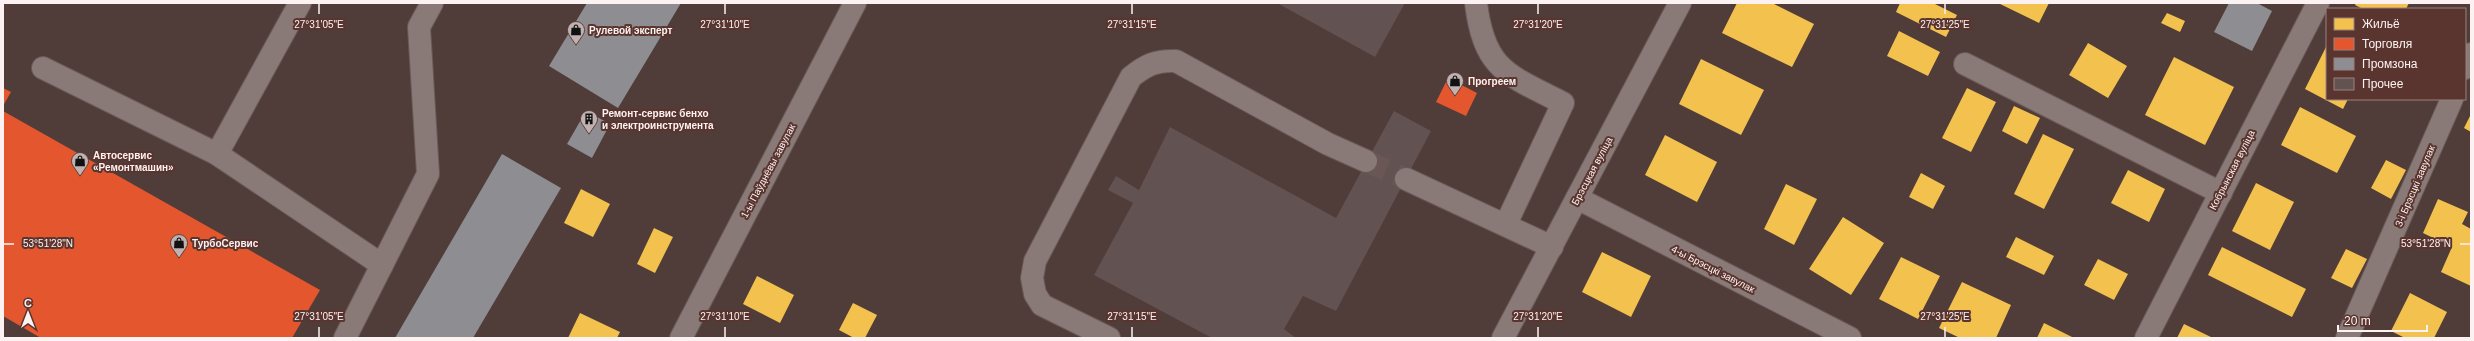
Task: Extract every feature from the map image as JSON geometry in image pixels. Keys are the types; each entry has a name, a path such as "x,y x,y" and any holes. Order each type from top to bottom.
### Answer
{"street":[{"path":"217,154 300,3"},
{"path":"345,338 428,174 419,27 432,3"},
{"name":"1-ы Паўднёвы завулак","path":"686,336 855,3"},
{"path":"1476,3 1486,46 1497,66 1522,82 1563,103 1506,224"},
{"name":"Брэсцкая вуліца","path":"1503,338 1680,3"},
{"name":"Кобрынская вуліца","path":"2146,338 2318,3"},
{"path":"2466,66 2471,54"},
{"path":"1109,338 1042,305 1035,294 1032,278 1035,261 1131,77 1144,66 1160,60 1176,61 1328,144 1366,161"},
{"path":"1965,64 2220,193"},
{"path":"43,68 217,154 382,265"},
{"name":"3-і Брэсцкі завулак","path":"2347,338 2384,257 2452,100"},
{"path":"1406,179 1506,224 1552,247"},
{"name":"4-ы Брэсцкі завулак","path":"1577,198 1850,338"}],"building: Жильё":[{"path":"1737,3 1772,3 1814,24 1792,67 1722,33"},
{"path":"1900,3 1933,3 1957,15 1946,37 1896,12"},
{"path":"1998,3 2049,3 2039,23"},
{"path":"2356,3 2409,3 2406,8 2361,8 2355,5"},
{"path":"2167,13 2185,21 2180,32 2161,23"},
{"path":"1899,31 1940,52 1928,76 1887,56"},
{"path":"2088,43 2127,66 2108,98 2069,75"},
{"path":"2326,47 2326,100 2348,100 2343,109 2305,89"},
{"path":"2174,57 2234,87 2205,145 2145,115"},
{"path":"1701,59 1764,90 1741,135 1679,104"},
{"path":"1967,88 1996,102 1971,152 1942,138"},
{"path":"2014,106 2040,118 2027,144 2002,131"},
{"path":"2300,107 2356,136 2337,173 2281,145"},
{"path":"2471,114 2471,132 2464,128"},
{"path":"2043,134 2074,149 2044,209 2014,194"},
{"path":"1665,135 1717,162 1697,202 1645,175"},
{"path":"2386,160 2406,170 2391,199 2371,188"},
{"path":"2128,170 2165,189 2149,222 2111,203"},
{"path":"1921,173 1945,186 1933,209 1909,197"},
{"path":"2256,183 2294,202 2270,250 2232,231"},
{"path":"1786,184 1817,199 1794,245 1764,229"},
{"path":"581,189 610,204 593,237 564,223"},
{"path":"2438,199 2468,212 2462,224 2471,229 2471,286 2441,272 2452,247 2423,233"},
{"path":"1843,217 1884,243 1851,295 1809,269"},
{"path":"654,228 673,237 655,273 637,264"},
{"path":"2016,237 2054,256 2044,275 2006,257"},
{"path":"2222,247 2306,289 2292,317 2208,275"},
{"path":"2346,249 2367,259 2352,288 2331,278"},
{"path":"1602,252 1651,276 1631,317 1582,292"},
{"path":"1901,257 1940,276 1918,319 1879,299"},
{"path":"2098,259 2128,274 2114,300 2084,285"},
{"path":"757,276 794,295 780,323 743,304"},
{"path":"1962,282 2011,305 1996,338 1960,338 1939,328"},
{"path":"2410,293 2447,312 2434,338 2405,338 2391,331"},
{"path":"853,303 877,315 865,338 854,338 839,330"},
{"path":"580,313 620,332 617,338 568,338"},
{"path":"2044,323 2074,338 2037,338"},
{"path":"2184,324 2213,338 2177,338"}],"building: Торговля":[{"path":"1448,78 1477,93 1466,116 1436,102"},
{"path":"3,88 11,92 3,106"},
{"path":"3,111 320,290 292,338 41,338 3,316"}],"building: Промзона":[{"path":"587,3 681,3 618,108 549,66"},
{"path":"2229,3 2257,3 2272,11 2252,51 2214,32"},
{"name":"Ремонт-сервис бенхо и электроинструмента","path":"586,111 610,124 592,158 567,144"},
{"path":"502,154 561,188 473,338 395,338"}],"building: Прочее":[{"path":"1277,3 1405,3 1375,57"},
{"path":"1394,111 1431,131 1336,311 1303,296 1284,329 1296,338 1212,338 1094,275 1133,203 1108,190 1116,176 1139,190 1170,127 1336,218"}],"tunnel":[{"path":"1366,161 1406,179"}],"place":[{"name":"Рулевой эксперт","path":"576,45"},
{"name":"Прогреем","path":"1455,96"},
{"name":"Ремонт-сервис бенхо и электроинструмента","path":"589,134"},
{"name":"Автосервис «Ремонтмашин»","path":"80,176"},
{"name":"ТурбоСервис","path":"179,258"}]}
